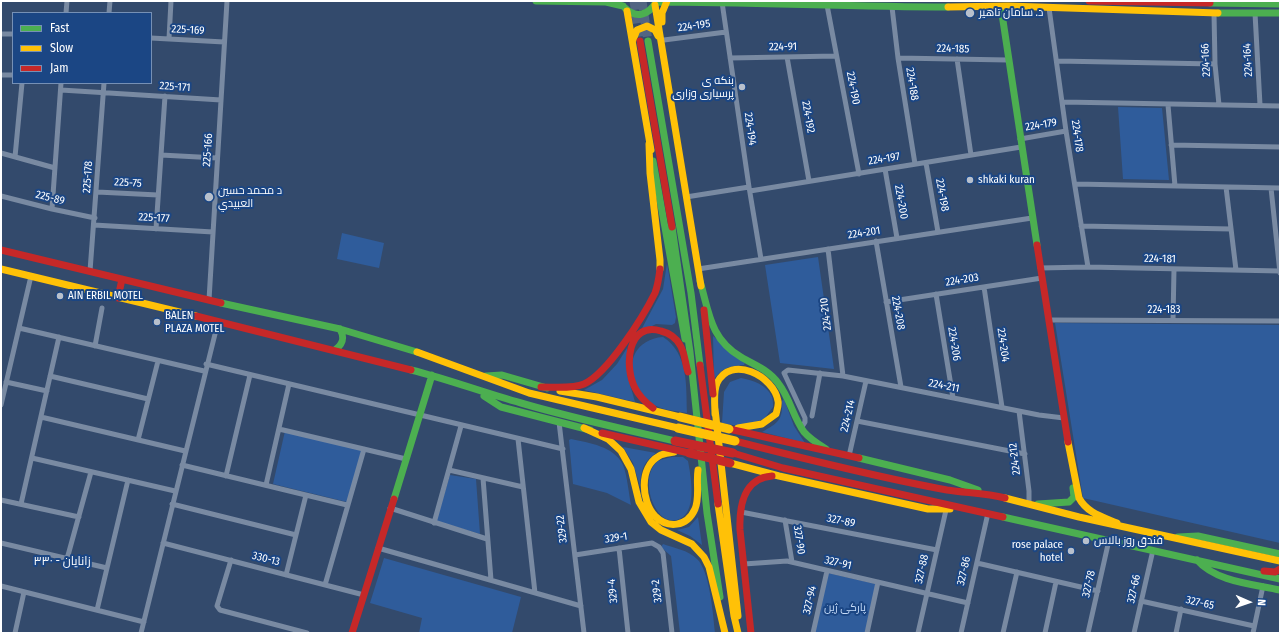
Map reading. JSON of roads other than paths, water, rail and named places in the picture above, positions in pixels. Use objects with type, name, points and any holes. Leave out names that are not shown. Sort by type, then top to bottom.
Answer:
[{"type":"main road","points":[[536,1],[606,2],[624,6],[635,15],[644,14],[652,10],[656,3]]},
{"type":"main road","points":[[663,43],[662,13],[668,1]]},
{"type":"main road","points":[[656,3],[668,1],[892,7],[994,7],[1005,10],[1049,8],[1172,7],[1231,2],[1274,3]]},
{"type":"main road","points":[[1088,1],[1172,7],[1214,13],[1280,13]]},
{"type":"main road","points":[[581,2],[617,9],[624,14],[640,42],[674,196],[691,293],[712,466],[734,616],[739,633]]},
{"type":"main road","points":[[656,3],[700,281],[730,532],[739,633]]},
{"type":"main road","points":[[624,6],[630,25]]},
{"type":"main road","points":[[1005,10],[1008,60],[1071,462],[1079,498],[1083,506],[1127,527]]},
{"type":"main road","points":[[663,43],[657,32],[652,27],[647,26],[640,28],[634,35],[640,42],[683,299],[695,398],[700,461],[725,633]]},
{"type":"main road","points":[[541,387],[579,386],[598,375],[606,367],[633,329],[655,292],[660,273],[660,260],[650,173],[649,144],[640,42]]},
{"type":"main road","points":[[649,144],[693,380]]},
{"type":"main road","points":[[1,250],[340,330],[413,350],[529,393],[735,441],[817,462],[948,490],[994,495]]},
{"type":"main road","points":[[1,269],[335,350],[432,375],[478,391],[523,404],[675,441],[733,453],[783,468],[1280,579]]},
{"type":"main road","points":[[118,298],[122,279]]},
{"type":"main road","points":[[700,281],[712,322],[721,341],[731,351],[762,368],[775,379],[787,398],[801,428],[814,442],[832,453]]},
{"type":"main road","points":[[663,413],[642,401],[632,383],[629,366],[630,351],[634,341],[644,331],[653,329],[662,330],[672,336],[677,342],[682,349],[695,398]]},
{"type":"main road","points":[[335,350],[342,345],[343,341],[340,330]]},
{"type":"main road","points":[[715,414],[716,385],[721,376],[726,372],[738,369],[746,370],[759,375],[770,384],[778,400],[777,409],[771,419],[758,426],[729,429]]},
{"type":"main road","points":[[352,633],[432,375]]},
{"type":"main road","points":[[485,376],[502,375],[541,387],[597,397],[950,480],[994,495],[1029,504],[1280,561]]},
{"type":"main road","points":[[478,391],[501,407],[779,476],[928,509],[965,509]]},
{"type":"main road","points":[[584,428],[608,439],[622,451],[630,469],[642,508],[648,519],[664,532],[692,544],[704,556],[709,567],[725,633]]},
{"type":"main road","points":[[689,453],[663,453],[657,456],[648,466],[645,478],[646,498],[652,513],[660,521],[668,524],[680,524],[687,520],[693,513],[696,504],[697,478],[700,461]]},
{"type":"main road","points":[[1029,504],[1065,504],[1071,501],[1074,495],[1071,462]]},
{"type":"main road","points":[[751,633],[740,518],[741,512],[745,495],[754,482],[765,476],[779,476]]},
{"type":"main road","points":[[1175,538],[1198,536],[1280,554]]},
{"type":"main road","points":[[1197,560],[1203,567],[1221,577],[1280,590]]},
{"type":"main road","points":[[1244,571],[1275,572],[1280,569]]},
{"type":"street","points":[[66,12],[67,1]]},
{"type":"street","points":[[109,12],[110,1]]},
{"type":"street","points":[[169,39],[171,1]]},
{"type":"street","name":"225-166","points":[[209,300],[226,1]]},
{"type":"street","name":"224-194","points":[[722,2],[749,189],[761,259]]},
{"type":"street","name":"224-190","points":[[828,5],[836,56],[859,174]]},
{"type":"street","name":"224-188","points":[[892,7],[898,58],[915,164]]},
{"type":"street","name":"224-178","points":[[1049,8],[1066,131],[1088,267]]},
{"type":"street","name":"224-166","points":[[1214,13],[1215,64],[1219,105]]},
{"type":"street","name":"224-164","points":[[1255,13],[1260,106]]},
{"type":"street","name":"224-195","points":[[663,43],[726,32]]},
{"type":"street","points":[[1,34],[12,34]]},
{"type":"street","name":"225-169","points":[[152,38],[224,42]]},
{"type":"street","name":"224-192","points":[[787,56],[809,181]]},
{"type":"street","name":"224-91","points":[[730,58],[836,56]]},
{"type":"street","name":"224-185","points":[[898,58],[1008,60]]},
{"type":"street","points":[[957,59],[971,155]]},
{"type":"street","points":[[1057,61],[1215,64]]},
{"type":"street","points":[[1,75],[12,76]]},
{"type":"street","points":[[15,157],[22,84]]},
{"type":"street","points":[[52,209],[61,84]]},
{"type":"street","name":"225-178","points":[[90,271],[104,84]]},
{"type":"street","name":"225-171","points":[[61,90],[221,100]]},
{"type":"street","points":[[156,228],[165,96]]},
{"type":"street","points":[[1063,102],[1280,106]]},
{"type":"street","points":[[1168,105],[1175,186]]},
{"type":"street","name":"224-179","points":[[1021,143],[1066,131]]},
{"type":"street","name":"224-197","points":[[686,197],[859,174],[971,155],[1021,143]]},
{"type":"street","points":[[1171,145],[1280,147]]},
{"type":"street","points":[[1,153],[55,168]]},
{"type":"street","points":[[161,155],[217,158]]},
{"type":"street","name":"224-198","points":[[926,163],[938,232]]},
{"type":"street","name":"224-200","points":[[885,169],[897,238]]},
{"type":"street","points":[[1075,184],[1280,188]]},
{"type":"street","points":[[1226,187],[1236,270]]},
{"type":"street","points":[[1271,188],[1280,272]]},
{"type":"street","name":"225-75","points":[[97,192],[158,195]]},
{"type":"street","name":"225-89","points":[[1,196],[95,218]]},
{"type":"street","name":"224-201","points":[[698,269],[1032,218]]},
{"type":"street","name":"225-177","points":[[94,225],[213,232]]},
{"type":"street","points":[[1081,226],[1231,229]]},
{"type":"street","name":"224-208","points":[[876,242],[901,387]]},
{"type":"street","name":"224-210","points":[[828,249],[843,376]]},
{"type":"street","name":"224-181","points":[[1041,273],[1088,267],[1280,272]]},
{"type":"street","points":[[1173,320],[1174,269]]},
{"type":"street","name":"224-203","points":[[886,302],[984,287],[1041,273]]},
{"type":"street","points":[[1,405],[2,393],[6,382],[31,276]]},
{"type":"street","name":"224-204","points":[[984,287],[1002,407]]},
{"type":"street","name":"224-206","points":[[936,294],[953,398]]},
{"type":"street","points":[[95,346],[102,308]]},
{"type":"street","name":"224-183","points":[[1049,320],[1280,322]]},
{"type":"street","points":[[141,633],[204,372],[218,322]]},
{"type":"street","points":[[19,328],[204,372]]},
{"type":"street","points":[[21,504],[59,337]]},
{"type":"street","points":[[138,440],[158,360]]},
{"type":"street","points":[[206,364],[563,450]]},
{"type":"street","name":"224-211","points":[[801,428],[805,422],[805,418],[784,374],[788,370],[843,376],[1048,417],[1064,418]]},
{"type":"street","points":[[812,416],[820,373]]},
{"type":"street","points":[[226,476],[250,375]]},
{"type":"street","points":[[50,376],[148,399]]},
{"type":"street","name":"224-214","points":[[849,456],[866,381]]},
{"type":"street","points":[[6,382],[47,391]]},
{"type":"street","points":[[266,485],[289,384]]},
{"type":"street","name":"224-212","points":[[1019,411],[1025,454],[1029,504]]},
{"type":"street","points":[[41,417],[185,451]]},
{"type":"street","points":[[857,421],[1025,454]]},
{"type":"street","name":"329-22","points":[[560,422],[584,633]]},
{"type":"street","points":[[434,523],[461,426]]},
{"type":"street","points":[[279,429],[406,459]]},
{"type":"street","points":[[518,439],[535,593]]},
{"type":"street","points":[[325,585],[364,449]]},
{"type":"street","points":[[32,458],[175,491]]},
{"type":"street","points":[[182,465],[347,505]]},
{"type":"street","points":[[449,470],[523,487]]},
{"type":"street","points":[[67,559],[91,472]]},
{"type":"street","points":[[483,478],[491,580]]},
{"type":"street","points":[[97,610],[128,480]]},
{"type":"street","points":[[286,574],[306,495]]},
{"type":"street","points":[[1,500],[79,517]]},
{"type":"street","points":[[172,504],[296,535]]},
{"type":"street","points":[[390,508],[487,539]]},
{"type":"street","name":"327-88","points":[[918,633],[946,510]]},
{"type":"street","name":"327-89","points":[[741,512],[937,550]]},
{"type":"street","name":"327-86","points":[[961,633],[988,513]]},
{"type":"street","name":"327-90","points":[[786,520],[792,562]]},
{"type":"street","name":"327-78","points":[[1090,633],[1109,540]]},
{"type":"street","points":[[1,543],[107,568]]},
{"type":"street","name":"330-13","points":[[163,543],[364,595]]},
{"type":"street","name":"329-1","points":[[575,555],[652,543],[659,547]]},
{"type":"street","name":"329-2","points":[[659,547],[663,553],[672,633]]},
{"type":"street","points":[[378,548],[581,606]]},
{"type":"street","name":"329-4","points":[[618,548],[628,633]]},
{"type":"street","name":"327-66","points":[[1134,633],[1153,550]]},
{"type":"street","points":[[231,560],[217,606],[220,610],[307,633]]},
{"type":"street","name":"327-91","points":[[744,564],[786,561],[792,562],[968,603]]},
{"type":"street","points":[[976,563],[1098,591]]},
{"type":"street","name":"327-94","points":[[813,633],[827,571]]},
{"type":"street","points":[[1003,633],[1018,572]]},
{"type":"street","points":[[866,633],[878,582]]},
{"type":"street","points":[[1045,633],[1056,582]]},
{"type":"street","points":[[1,586],[144,622]]},
{"type":"street","points":[[1252,633],[1263,586]]},
{"type":"street","points":[[15,633],[24,592]]},
{"type":"street","name":"327-65","points":[[1142,600],[1254,626]]},
{"type":"street","points":[[1176,633],[1181,610]]},
{"type":"street","points":[[280,633],[282,626]]},
{"type":"tunnel","points":[[634,1],[640,41]]},
{"type":"tunnel","points":[[642,1],[648,41]]},
{"type":"place","name":"د. سامان تاهیر","points":[[970,13]]},
{"type":"place","name":"بنكه ى پرسيارى وزارى","points":[[742,87]]},
{"type":"place","name":"shkaki kuran","points":[[970,180]]},
{"type":"place","name":"د محمد حسين العبيدي","points":[[209,197]]},
{"type":"place","name":"AIN ERBIL MOTEL","points":[[60,296]]},
{"type":"place","name":"BALEN PLAZA MOTEL","points":[[157,322]]},
{"type":"place","name":"فندق روز بالاس","points":[[1086,541]]},
{"type":"place","name":"rose palace hotel","points":[[1071,551]]},
{"type":"district","name":"زانایان - ٣٣٠","points":[[62,562]]},
{"type":"park label","name":"پارکی ژین","points":[[845,608]]}]
